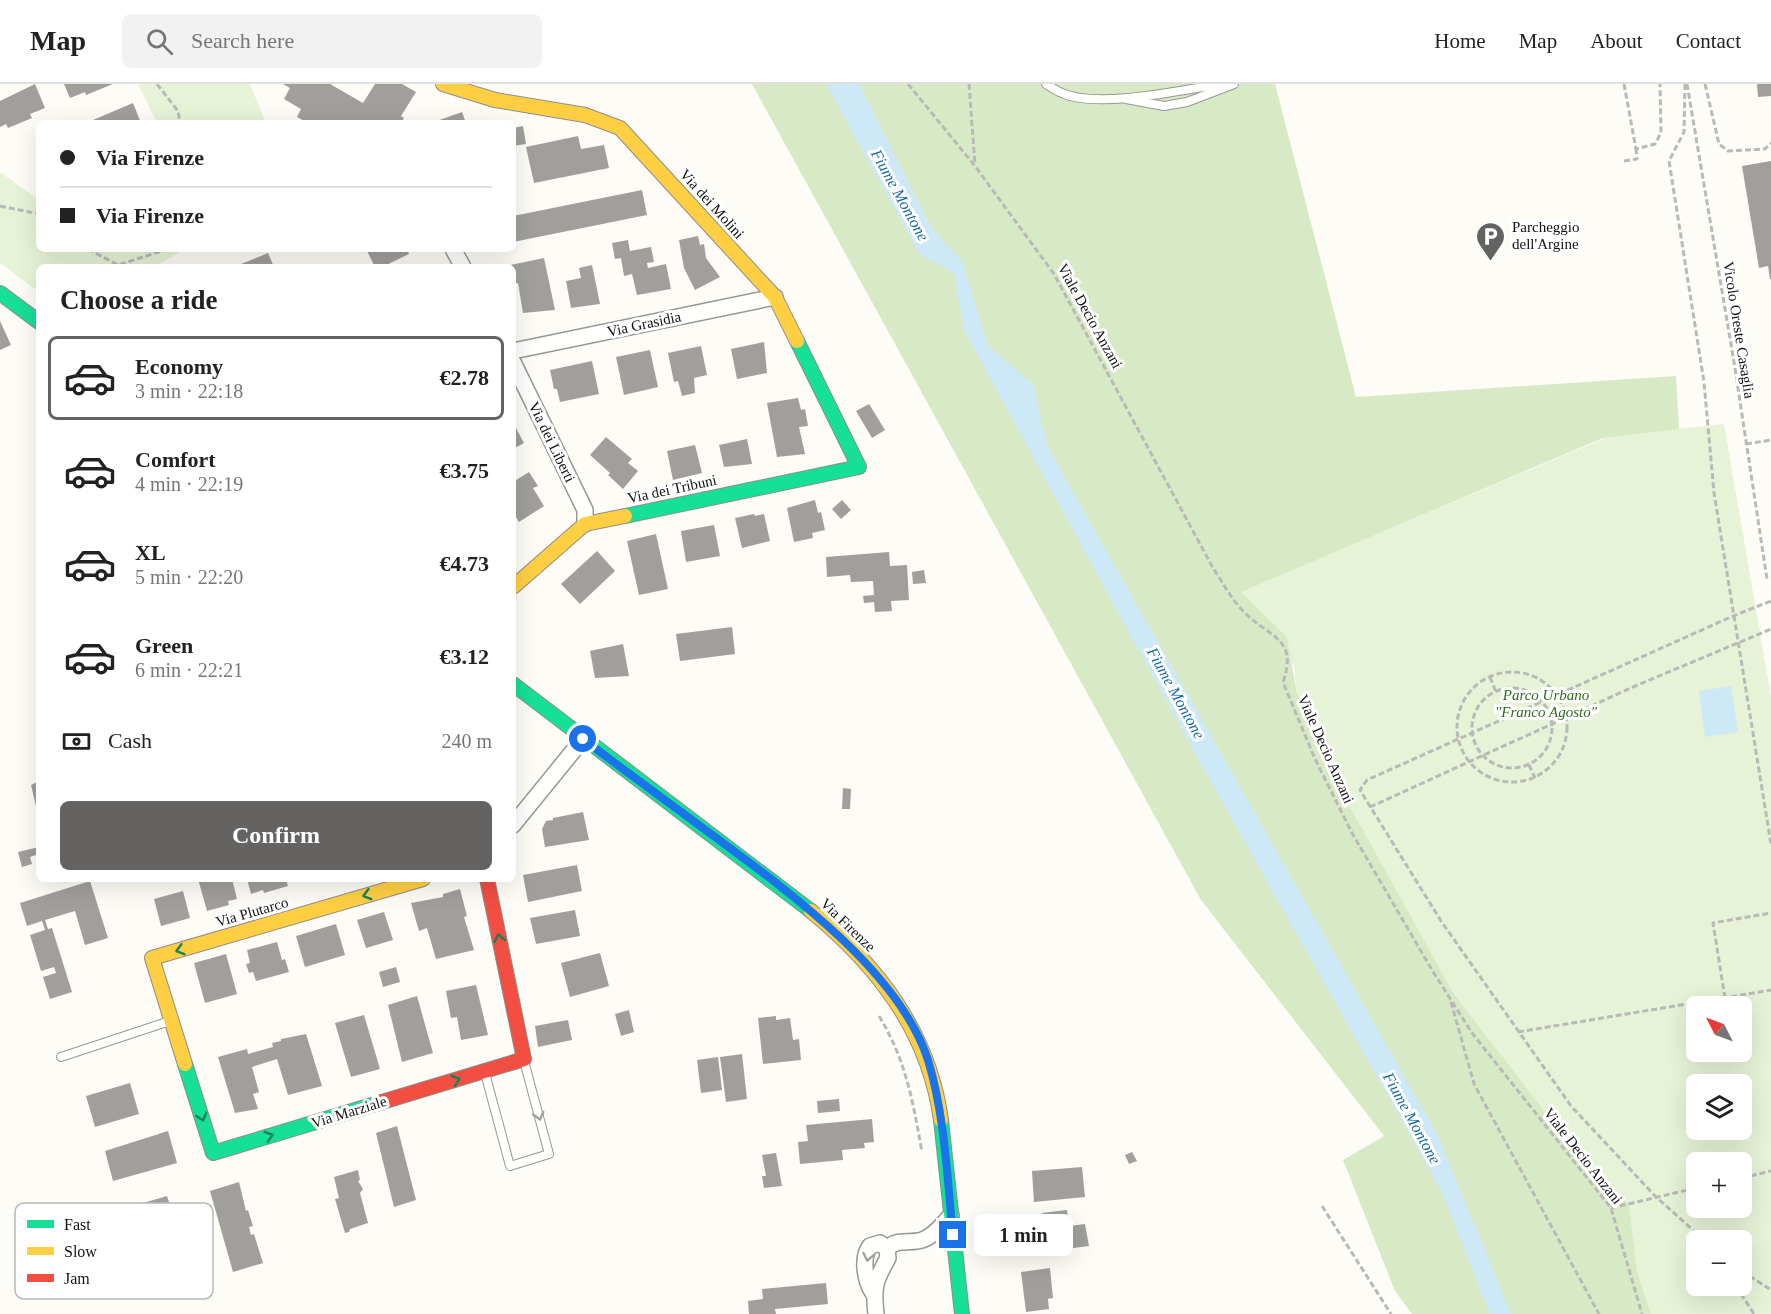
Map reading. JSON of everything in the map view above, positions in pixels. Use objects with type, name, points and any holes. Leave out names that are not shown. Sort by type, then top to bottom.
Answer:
[{"type":"street","name":"Via dei Molini","points":[[443,84],[456,90],[502,101],[586,116],[620,128],[775,297],[859,467]]},
{"type":"street","points":[[0,293],[36,320]]},
{"type":"street","name":"Via Grasidia","points":[[516,350],[775,297]]},
{"type":"street","name":"Via dei Liberti","points":[[516,368],[585,510],[585,524]]},
{"type":"street","name":"Via dei Tribuni","points":[[516,584],[585,524],[859,467]]},
{"type":"street","name":"Via Firenze","points":[[516,686],[807,908],[880,981],[911,1023],[927,1059],[940,1113],[962,1314]]},
{"type":"street","points":[[516,821],[583,739]]},
{"type":"street","name":"Via Plutarco","points":[[213,1153],[152,958],[413,882]]},
{"type":"street","points":[[488,882],[524,1059]]},
{"type":"street","name":"Via Marziale","points":[[213,1153],[524,1059]]},
{"type":"street","points":[[876,1314],[873,1293],[878,1274],[888,1258],[887,1249],[894,1242],[923,1240],[935,1232],[951,1215]]},
{"type":"lane","points":[[1046,84],[1064,94],[1095,99],[1221,84]]},
{"type":"lane","points":[[1114,98],[1164,106],[1187,102],[1234,84]]},
{"type":"lane","points":[[61,1057],[171,1020]]},
{"type":"lane","points":[[484,1071],[510,1166],[549,1154],[524,1059]]},
{"type":"path","points":[[157,84],[178,111],[180,120]]},
{"type":"path","name":"Viale Decio Anzani","points":[[908,84],[975,166],[1054,274],[1213,568],[1245,613],[1275,635],[1288,651],[1288,668],[1283,682],[1315,759],[1352,833],[1472,1033],[1611,1208],[1642,1314]]},
{"type":"path","points":[[969,84],[975,166]]},
{"type":"path","points":[[1624,84],[1637,159],[1624,161]]},
{"type":"path","points":[[1636,149],[1655,144],[1661,134],[1660,84]]},
{"type":"path","points":[[1686,84],[1683,132],[1669,161],[1704,382],[1714,493],[1771,844]]},
{"type":"path","name":"Vicolo Oreste Casaglia","points":[[1686,84],[1767,579]]},
{"type":"path","points":[[1705,84],[1719,144],[1728,151],[1765,149],[1771,143]]},
{"type":"path","points":[[0,206],[36,213]]},
{"type":"path","points":[[93,252],[116,264]]},
{"type":"path","points":[[121,264],[159,252]]},
{"type":"path","points":[[1746,444],[1771,440]]},
{"type":"path","points":[[1692,1230],[1656,1197],[1571,1106],[1441,921],[1360,790],[1367,780],[1771,601]]},
{"type":"path","points":[[1370,807],[1552,724],[1771,629]]},
{"type":"path","points":[[1504,672],[1519,672],[1534,676],[1547,684],[1557,695],[1567,718],[1567,732],[1560,753],[1547,770],[1535,778],[1506,783],[1479,772],[1468,762],[1457,740],[1458,717],[1466,696],[1476,685],[1490,676],[1504,672]]},
{"type":"path","points":[[1490,676],[1496,692]]},
{"type":"path","points":[[1508,688],[1521,689],[1533,694],[1543,702],[1552,724],[1547,748],[1540,758],[1529,765],[1504,768],[1492,764],[1483,756],[1472,734],[1477,709],[1485,699],[1508,688]]},
{"type":"path","points":[[1529,765],[1535,778]]},
{"type":"path","points":[[1725,996],[1713,923],[1771,913]]},
{"type":"path","points":[[1736,996],[1771,990]]},
{"type":"path","points":[[1449,998],[1474,1084],[1599,1314]]},
{"type":"path","points":[[1518,1032],[1686,1004]]},
{"type":"path","points":[[878,1015],[909,1081],[922,1154]]},
{"type":"path","points":[[1752,1176],[1771,1171]]},
{"type":"path","points":[[1611,1208],[1686,1190]]},
{"type":"path","points":[[1322,1206],[1391,1314]]},
{"type":"path","points":[[1752,1278],[1771,1290]]},
{"type":"path","points":[[1742,1296],[1754,1314]]},
{"type":"green space","points":[[138,84],[250,84],[265,120],[156,120]]},
{"type":"green space","points":[[752,84],[1275,84],[1356,397],[1676,376],[1679,429],[1603,438],[1241,592],[1287,637],[1296,689],[1321,754],[1454,994],[1570,1144],[1629,1204],[1637,1271],[1651,1314],[1412,1314],[1395,1291],[1343,1160],[1384,1136],[1201,900]]},
{"type":"green space","points":[[0,172],[36,198],[36,252],[180,252],[159,264],[36,264],[36,290],[0,263]]},
{"type":"green space","name":"Parco Urbano \"Franco Agosto\"","points":[[1724,424],[1771,697],[1771,1314],[1651,1314],[1637,1271],[1629,1204],[1570,1144],[1454,994],[1321,754],[1296,689],[1294,666],[1240,592],[1610,436]]},
{"type":"water","name":"Fiume Montone","points":[[826,84],[859,84],[931,227],[962,261],[988,346],[1033,384],[1047,446],[1438,1136],[1511,1314],[1490,1314],[1441,1190],[1197,757],[964,330],[954,273],[919,254]]},
{"type":"water","points":[[1731,686],[1738,732],[1705,737],[1699,691]]},
{"type":"building","points":[[35,84],[45,108],[30,114],[32,118],[8,128],[6,124],[0,127],[0,101]]},
{"type":"building","points":[[64,84],[113,84],[86,95],[85,92],[70,98]]},
{"type":"building","points":[[283,84],[330,84],[363,103],[375,84],[402,84],[416,92],[401,116],[404,118],[403,120],[302,120],[297,117],[301,109],[284,99],[290,88]]},
{"type":"building","points":[[1757,84],[1771,84],[1771,96],[1758,97]]},
{"type":"building","points":[[133,103],[140,120],[93,120]]},
{"type":"building","points":[[462,112],[465,120],[439,120]]},
{"type":"building","points":[[523,126],[526,144],[516,146],[516,127]]},
{"type":"building","points":[[578,136],[581,149],[604,145],[609,168],[534,183],[526,147]]},
{"type":"building","points":[[1771,161],[1770,279],[1768,266],[1759,268],[1742,166]]},
{"type":"building","points":[[642,190],[647,215],[516,241],[516,215]]},
{"type":"building","points":[[698,236],[700,245],[704,244],[706,258],[720,277],[695,290],[684,268],[679,240]]},
{"type":"building","points":[[628,240],[630,251],[651,247],[654,262],[647,263],[648,268],[666,264],[671,289],[637,295],[632,274],[624,276],[621,258],[615,259],[612,243]]},
{"type":"building","points":[[368,252],[408,252],[409,254],[388,264],[374,264]]},
{"type":"building","points":[[268,253],[273,264],[241,264]]},
{"type":"building","points":[[544,258],[555,310],[523,313],[518,283],[516,283],[515,264]]},
{"type":"building","points":[[592,265],[600,304],[571,308],[566,281],[581,278],[579,268]]},
{"type":"building","points":[[0,321],[11,345],[0,350]]},
{"type":"building","points":[[764,342],[767,373],[737,379],[731,349]]},
{"type":"building","points":[[701,346],[707,375],[694,378],[695,393],[682,396],[678,381],[674,382],[668,353]]},
{"type":"building","points":[[650,350],[658,387],[624,395],[616,357]]},
{"type":"building","points":[[592,361],[599,394],[560,402],[557,389],[554,389],[550,370]]},
{"type":"building","points":[[798,398],[801,410],[805,409],[808,426],[799,427],[805,454],[777,457],[767,403]]},
{"type":"building","points":[[869,404],[885,430],[872,438],[856,411]]},
{"type":"building","points":[[516,428],[524,443],[516,447]]},
{"type":"building","points":[[606,437],[632,459],[628,463],[638,471],[623,489],[608,475],[610,473],[590,455]]},
{"type":"building","points":[[747,439],[752,464],[724,467],[719,445]]},
{"type":"building","points":[[695,445],[702,473],[673,480],[667,451]]},
{"type":"building","points":[[529,472],[538,486],[533,488],[544,506],[519,522],[516,517],[516,480]]},
{"type":"building","points":[[815,500],[818,513],[821,512],[825,530],[812,533],[813,538],[794,542],[787,508]]},
{"type":"building","points":[[842,500],[851,510],[841,519],[832,509]]},
{"type":"building","points":[[754,514],[755,516],[764,514],[770,541],[742,548],[735,518]]},
{"type":"building","points":[[714,525],[720,556],[686,562],[681,531]]},
{"type":"building","points":[[656,534],[668,589],[639,595],[627,541]]},
{"type":"building","points":[[597,551],[615,571],[580,604],[561,584]]},
{"type":"building","points":[[889,552],[890,566],[907,565],[909,600],[891,601],[892,611],[875,612],[874,602],[864,603],[863,596],[874,595],[873,581],[851,582],[850,575],[827,577],[826,557]]},
{"type":"building","points":[[924,570],[926,583],[913,584],[912,572]]},
{"type":"building","points":[[732,627],[735,654],[680,661],[676,634]]},
{"type":"building","points":[[623,644],[629,676],[595,678],[590,651]]},
{"type":"building","points":[[36,782],[36,807],[31,785]]},
{"type":"building","points":[[843,788],[851,789],[850,809],[842,809]]},
{"type":"building","points":[[583,812],[589,840],[545,847],[542,829],[546,821]]},
{"type":"building","points":[[36,848],[36,855],[30,857],[32,864],[22,867],[18,852]]},
{"type":"building","points":[[577,865],[582,891],[528,902],[523,875]]},
{"type":"building","points":[[90,882],[108,938],[85,945],[75,911],[45,920],[48,929],[52,928],[72,992],[50,999],[43,977],[56,973],[54,967],[41,971],[30,935],[45,930],[42,921],[27,926],[20,903]]},
{"type":"building","points":[[199,882],[233,882],[237,899],[228,901],[229,905],[207,911]]},
{"type":"building","points":[[248,882],[287,882],[288,886],[264,893],[263,890],[251,894]]},
{"type":"building","points":[[460,889],[467,916],[464,917],[474,950],[436,959],[427,928],[419,931],[411,903],[443,897],[443,894]]},
{"type":"building","points":[[183,891],[190,918],[161,926],[154,899]]},
{"type":"building","points":[[575,910],[580,936],[536,944],[530,918]]},
{"type":"building","points":[[384,912],[393,940],[366,948],[357,920]]},
{"type":"building","points":[[336,924],[345,955],[305,967],[296,936]]},
{"type":"building","points":[[277,942],[282,960],[285,959],[289,972],[256,981],[253,972],[249,973],[246,964],[250,963],[247,950]]},
{"type":"building","points":[[600,953],[609,986],[570,997],[561,963]]},
{"type":"building","points":[[226,954],[237,994],[205,1003],[194,963]]},
{"type":"building","points":[[396,967],[400,982],[383,987],[379,972]]},
{"type":"building","points":[[476,985],[488,1035],[461,1040],[457,1017],[451,1018],[446,991]]},
{"type":"building","points":[[417,996],[433,1053],[402,1062],[388,1005]]},
{"type":"building","points":[[629,1010],[634,1032],[621,1036],[615,1014]]},
{"type":"building","points":[[364,1015],[380,1069],[351,1077],[335,1023]]},
{"type":"building","points":[[776,1016],[776,1020],[790,1018],[793,1040],[799,1039],[801,1060],[763,1064],[758,1018]]},
{"type":"building","points":[[568,1020],[572,1040],[538,1047],[535,1026]]},
{"type":"building","points":[[306,1034],[322,1086],[288,1095],[277,1059],[252,1067],[259,1092],[253,1094],[258,1109],[235,1113],[218,1057],[247,1049],[248,1054],[273,1047],[272,1043],[281,1041],[281,1039]]},
{"type":"building","points":[[742,1054],[747,1099],[726,1102],[720,1057]]},
{"type":"building","points":[[718,1057],[722,1090],[701,1093],[697,1060]]},
{"type":"building","points":[[130,1083],[139,1114],[95,1127],[86,1096]]},
{"type":"building","points":[[839,1099],[840,1111],[818,1113],[817,1101]]},
{"type":"building","points":[[872,1119],[874,1142],[864,1143],[865,1148],[842,1150],[843,1160],[800,1164],[798,1142],[808,1141],[806,1125]]},
{"type":"building","points":[[397,1126],[416,1200],[394,1207],[376,1133]]},
{"type":"building","points":[[168,1131],[177,1163],[113,1181],[105,1151]]},
{"type":"building","points":[[1132,1152],[1137,1161],[1129,1164],[1125,1155]]},
{"type":"building","points":[[776,1153],[782,1186],[764,1188],[762,1176],[766,1176],[762,1155]]},
{"type":"building","points":[[1082,1167],[1085,1197],[1034,1202],[1032,1171]]},
{"type":"building","points":[[358,1170],[360,1180],[358,1181],[363,1189],[360,1193],[368,1223],[345,1233],[335,1199],[339,1198],[334,1177]]},
{"type":"building","points":[[239,1182],[246,1211],[248,1210],[253,1226],[249,1227],[251,1235],[254,1234],[263,1263],[233,1272],[210,1191]]},
{"type":"building","points":[[167,1196],[169,1203],[143,1203]]},
{"type":"building","points":[[1067,1210],[1069,1226],[1085,1224],[1089,1246],[1035,1253],[1033,1234],[1045,1232],[1042,1213]]},
{"type":"building","points":[[1050,1268],[1053,1298],[1048,1299],[1049,1309],[1026,1312],[1021,1272]]},
{"type":"building","points":[[826,1283],[828,1304],[775,1309],[776,1314],[749,1314],[748,1301],[763,1299],[762,1289]]},
{"type":"traffic: fast","points":[[0,293],[36,320]]},
{"type":"traffic: fast","points":[[625,516],[859,467],[797,341]]},
{"type":"traffic: fast","points":[[516,686],[811,911]]},
{"type":"traffic: fast","points":[[185,1064],[213,1153],[382,1102]]},
{"type":"traffic: fast","points":[[941,1120],[962,1314]]},
{"type":"traffic: slow","points":[[443,84],[495,100],[585,115],[620,128],[775,297],[797,341]]},
{"type":"traffic: slow","points":[[516,584],[585,524],[625,516]]},
{"type":"traffic: slow","points":[[185,1064],[152,958],[413,882]]},
{"type":"traffic: slow","points":[[811,911],[858,954],[897,1003],[925,1058],[935,1088],[941,1120]]},
{"type":"traffic: jam","points":[[382,1102],[524,1059],[488,882]]},
{"type":"place","name":"Parcheggio dell'Argine","points":[[1491,262]]},
{"type":"route","points":[[583,739],[793,896],[849,948],[880,981],[911,1023],[927,1059],[940,1113],[953,1235]]}]
